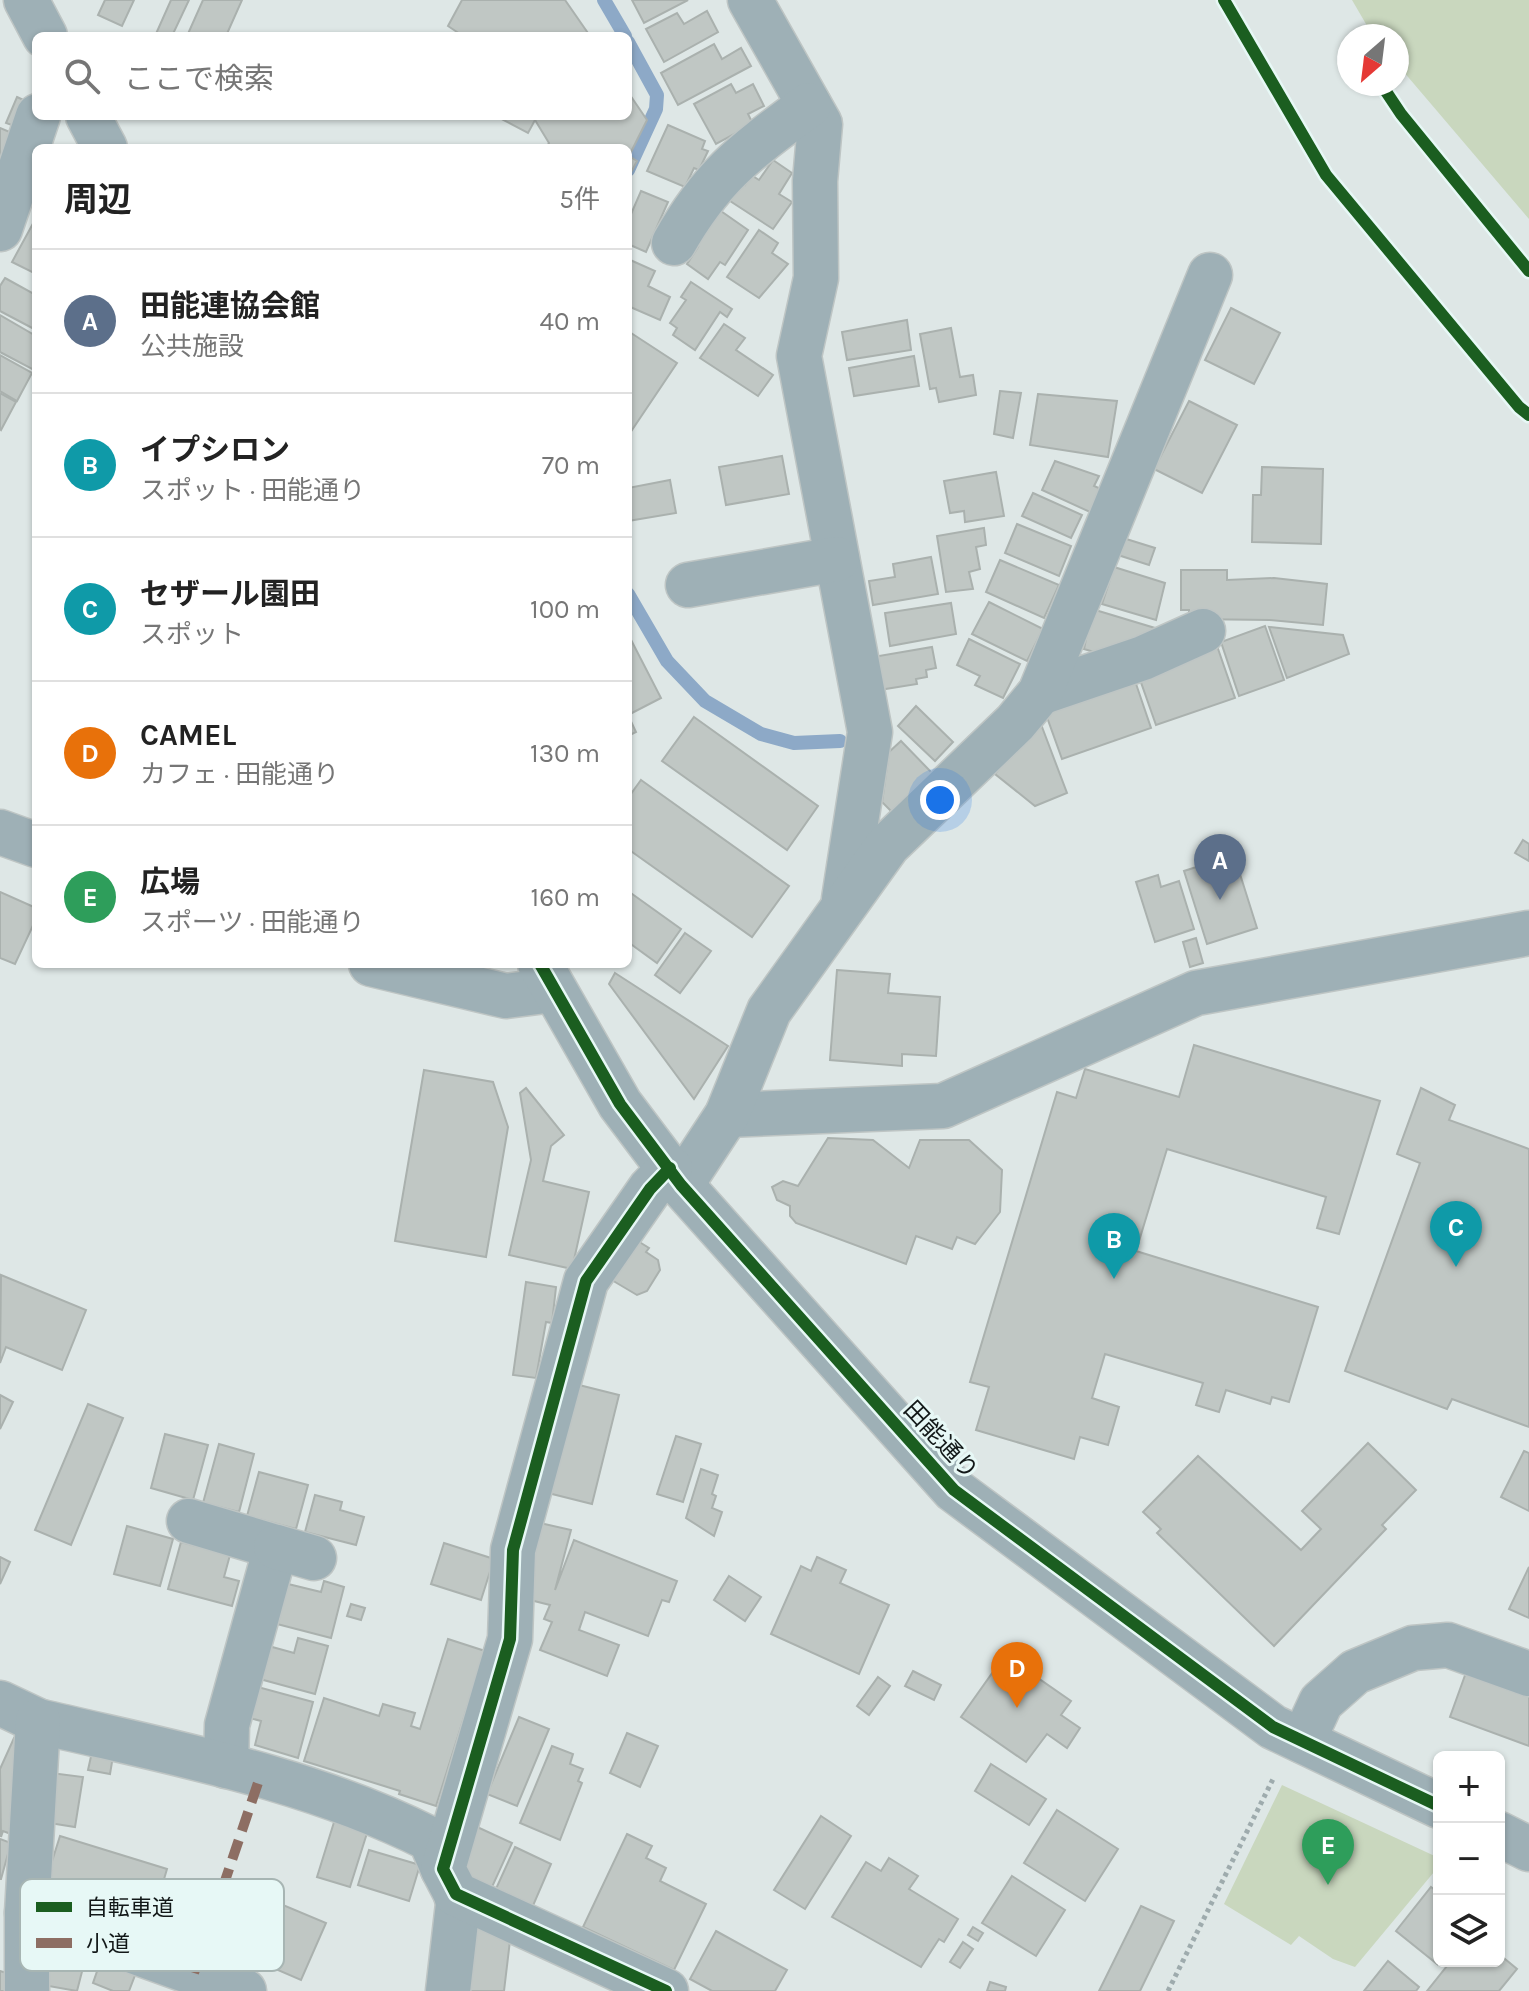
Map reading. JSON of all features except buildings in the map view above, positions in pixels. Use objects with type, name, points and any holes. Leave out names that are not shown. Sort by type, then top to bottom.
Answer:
[{"type":"street","points":[[26,0],[43,32]]},
{"type":"street","points":[[750,0],[820,124],[815,181],[816,278],[799,356],[870,732],[842,909]]},
{"type":"street","points":[[674,243],[695,207],[731,163],[809,105]]},
{"type":"street","points":[[0,229],[37,120]]},
{"type":"street","points":[[90,120],[103,144]]},
{"type":"street","points":[[449,1881],[510,1639],[513,1550],[586,1281],[650,1189],[676,1177],[727,1115],[769,1011],[888,845],[1015,723],[1040,693],[1210,275]]},
{"type":"street","points":[[688,585],[837,559]]},
{"type":"street","points":[[1040,693],[1143,658],[1203,631]]},
{"type":"street","points":[[0,832],[32,844]]},
{"type":"street","points":[[727,1115],[943,1106],[1196,993],[1529,933]]},
{"type":"street","points":[[388,968],[506,996],[546,977]]},
{"type":"street","name":"田能通り","points":[[546,977],[620,1104],[676,1177],[954,1490],[1273,1727],[1292,1753],[1433,1804]]},
{"type":"street","points":[[189,1521],[295,1552],[227,1725],[226,1766]]},
{"type":"street","points":[[1292,1753],[1321,1702],[1355,1672],[1413,1648],[1448,1645],[1529,1674]]},
{"type":"street","points":[[26,1879],[19,1712],[293,1782],[373,1810],[430,1839],[458,1904],[448,1991]]},
{"type":"street","points":[[1505,1837],[1529,1849]]},
{"type":"street","points":[[449,1881],[647,1987]]},
{"type":"street","points":[[188,1971],[244,1991]]},
{"type":"path","points":[[1168,1991],[1292,1753]]},
{"type":"green space","points":[[1352,0],[1529,0],[1529,219],[1409,78],[1409,24],[1366,24]]},
{"type":"green space","points":[[1282,1785],[1433,1855],[1433,1873],[1355,1967],[1333,1959],[1299,1936],[1291,1945],[1224,1904]]},
{"type":"waterway","points":[[604,0],[623,32]]},
{"type":"waterway","points":[[632,49],[657,95],[656,109],[632,161]]},
{"type":"waterway","points":[[632,601],[667,661],[705,701],[761,734],[794,743],[840,741]]},
{"type":"marked path","points":[[226,1879],[261,1774]]},
{"type":"cycle path","points":[[1224,0],[1326,175],[1519,407],[1529,415]]},
{"type":"cycle path","points":[[1389,96],[1529,271]]},
{"type":"cycle path","points":[[542,968],[620,1104],[681,1185],[954,1490],[1273,1727],[1433,1803]]},
{"type":"cycle path","points":[[666,1991],[456,1894],[443,1869],[510,1639],[513,1550],[586,1281],[650,1189],[670,1168]]},
{"type":"place","name":"田能連協会館","points":[[1220,900]]},
{"type":"place","name":"セザール園田","points":[[1456,1267]]},
{"type":"place","name":"イプシロン","points":[[1114,1279]]},
{"type":"place","name":"CAMEL","points":[[1017,1708]]},
{"type":"place","name":"広場","points":[[1328,1885]]}]
